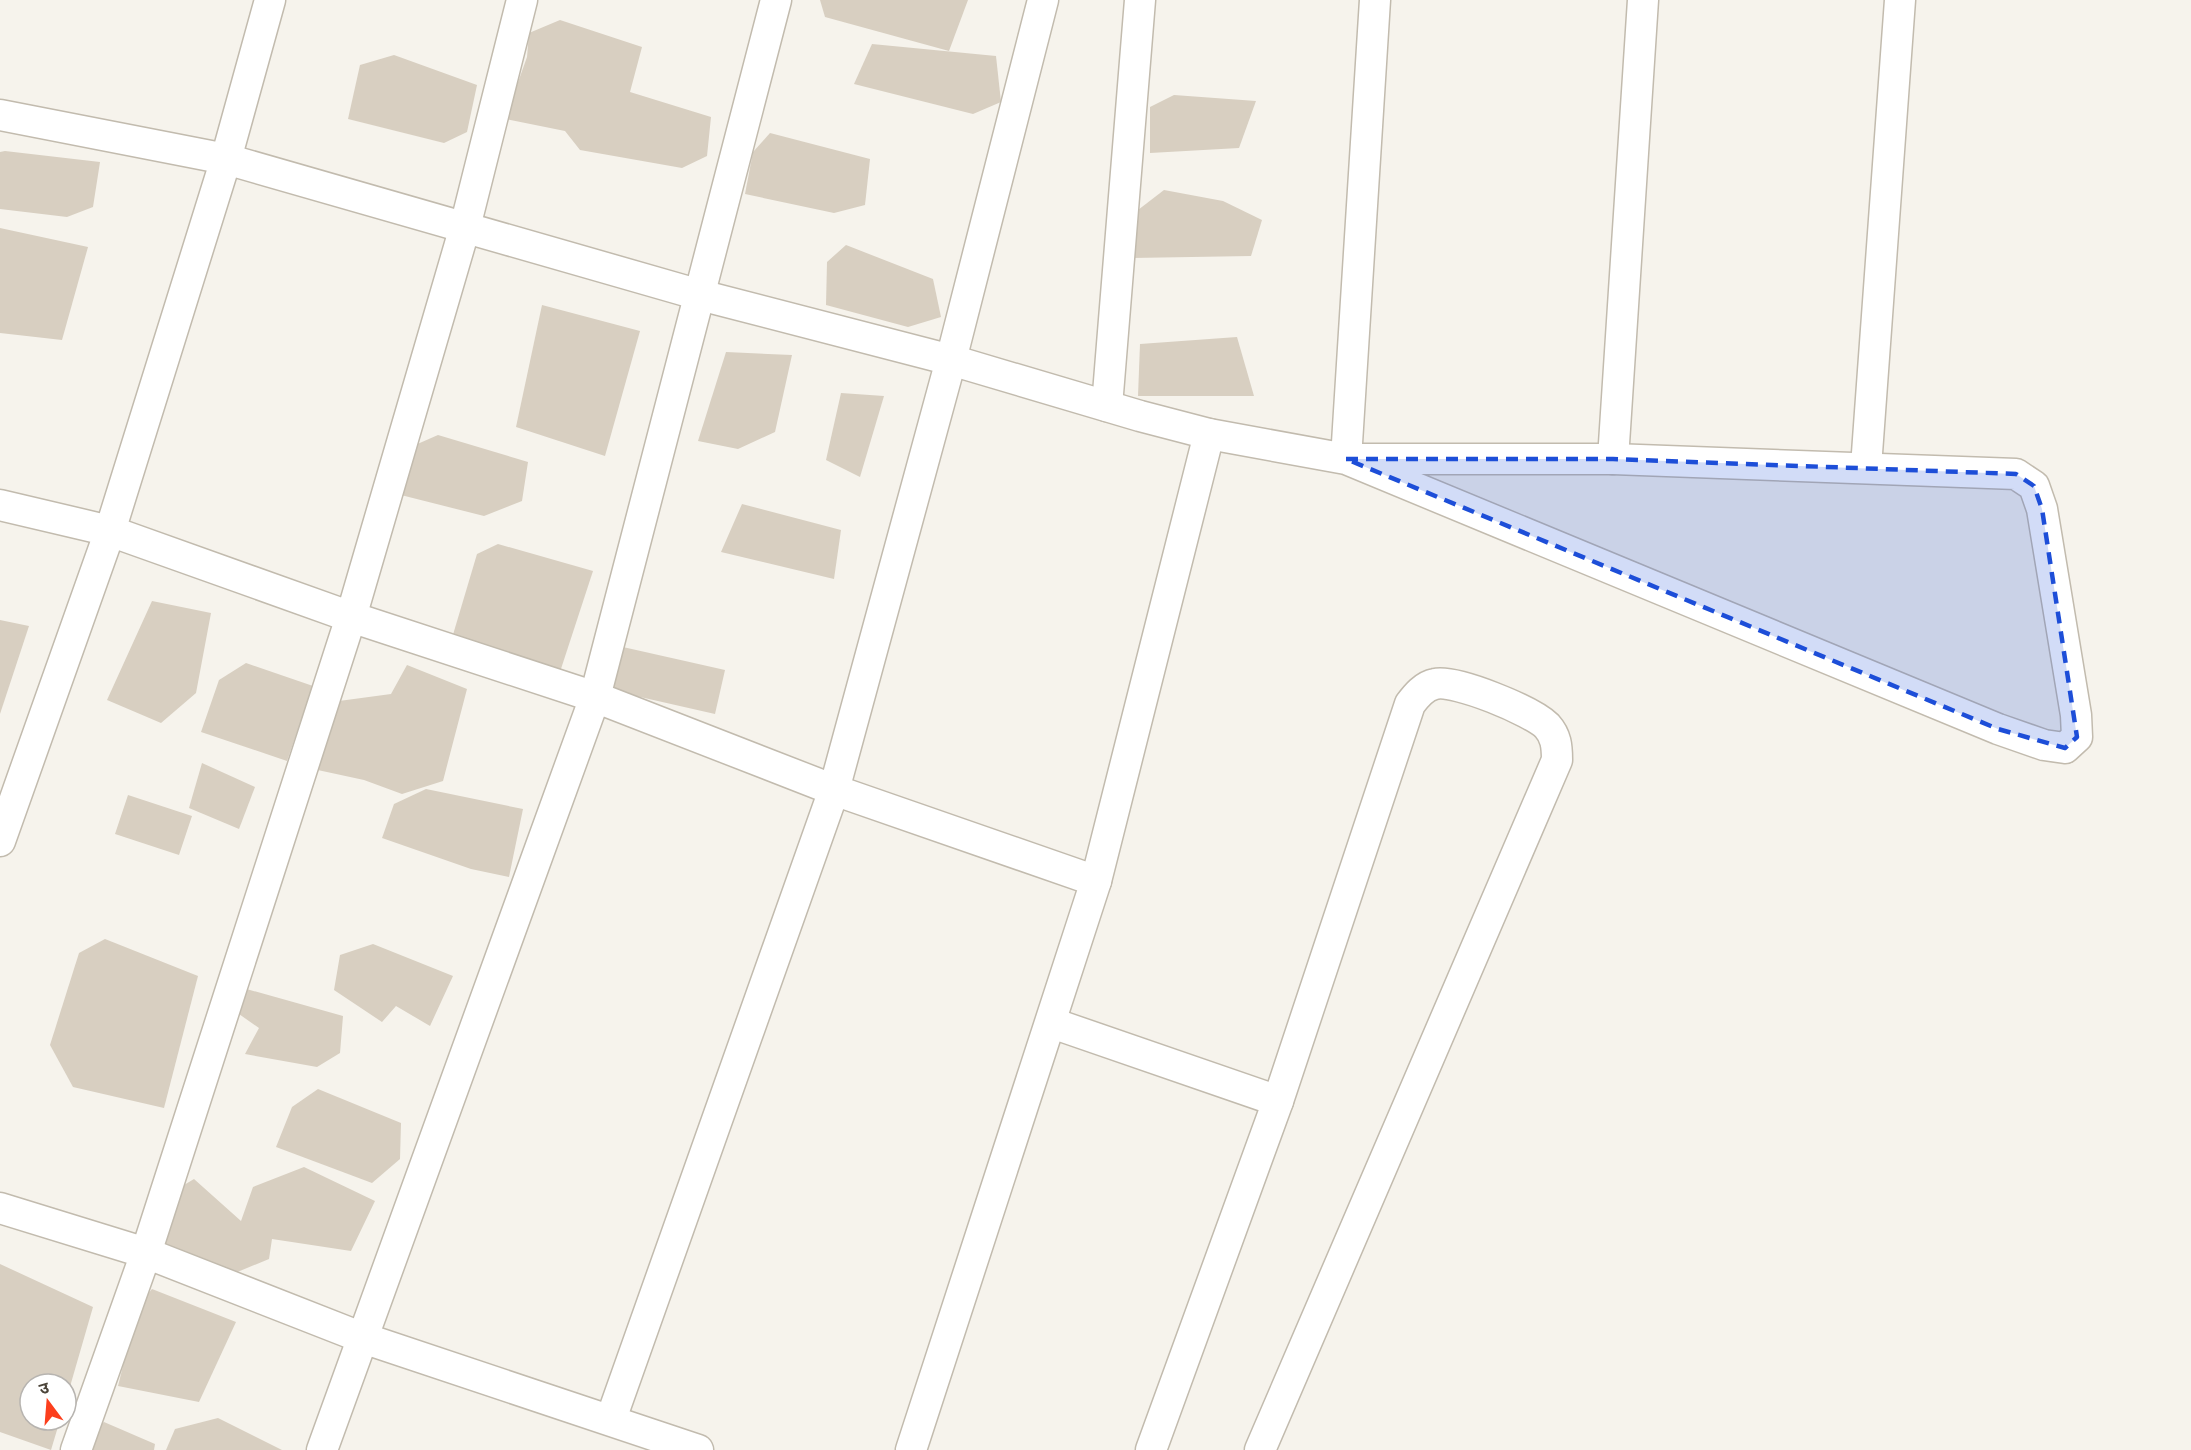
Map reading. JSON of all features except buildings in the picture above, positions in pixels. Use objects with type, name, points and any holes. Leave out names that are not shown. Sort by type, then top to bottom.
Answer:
[{"type":"street","points":[[0,841],[110,531],[225,159],[270,0]]},
{"type":"street","points":[[76,1450],[146,1253],[351,617],[465,228],[522,0]]},
{"type":"street","points":[[322,1450],[595,697],[776,0]]},
{"type":"street","points":[[611,1419],[834,790],[951,360],[1043,0]]},
{"type":"street","points":[[1107,406],[1140,0]]},
{"type":"street","points":[[1346,459],[1375,0]]},
{"type":"street","points":[[1614,459],[1643,0]]},
{"type":"street","points":[[1866,467],[1900,0]]},
{"type":"street","points":[[0,115],[225,159],[700,295],[951,360],[1209,434],[1346,459],[1614,459],[2016,474],[2034,486],[2042,509],[2076,715],[2077,737],[2065,748],[2044,745],[1998,729],[1346,459]]},
{"type":"street","points":[[911,1450],[1052,1023],[1096,881],[1209,434]]},
{"type":"street","points":[[0,505],[110,531],[351,617],[595,697],[834,790],[1096,881]]},
{"type":"street","points":[[1151,1450],[1278,1101],[1410,704],[1420,692],[1434,684],[1456,685],[1532,714],[1547,726],[1557,741],[1557,760],[1260,1450]]},
{"type":"street","points":[[1052,1023],[1278,1101]]},
{"type":"street","points":[[0,1208],[146,1253],[363,1338],[611,1419],[698,1450]]},
{"type":"highlighted area","points":[[1346,459],[1613,459],[2016,474],[2034,486],[2042,509],[2077,737],[2065,748],[1998,729]]}]
